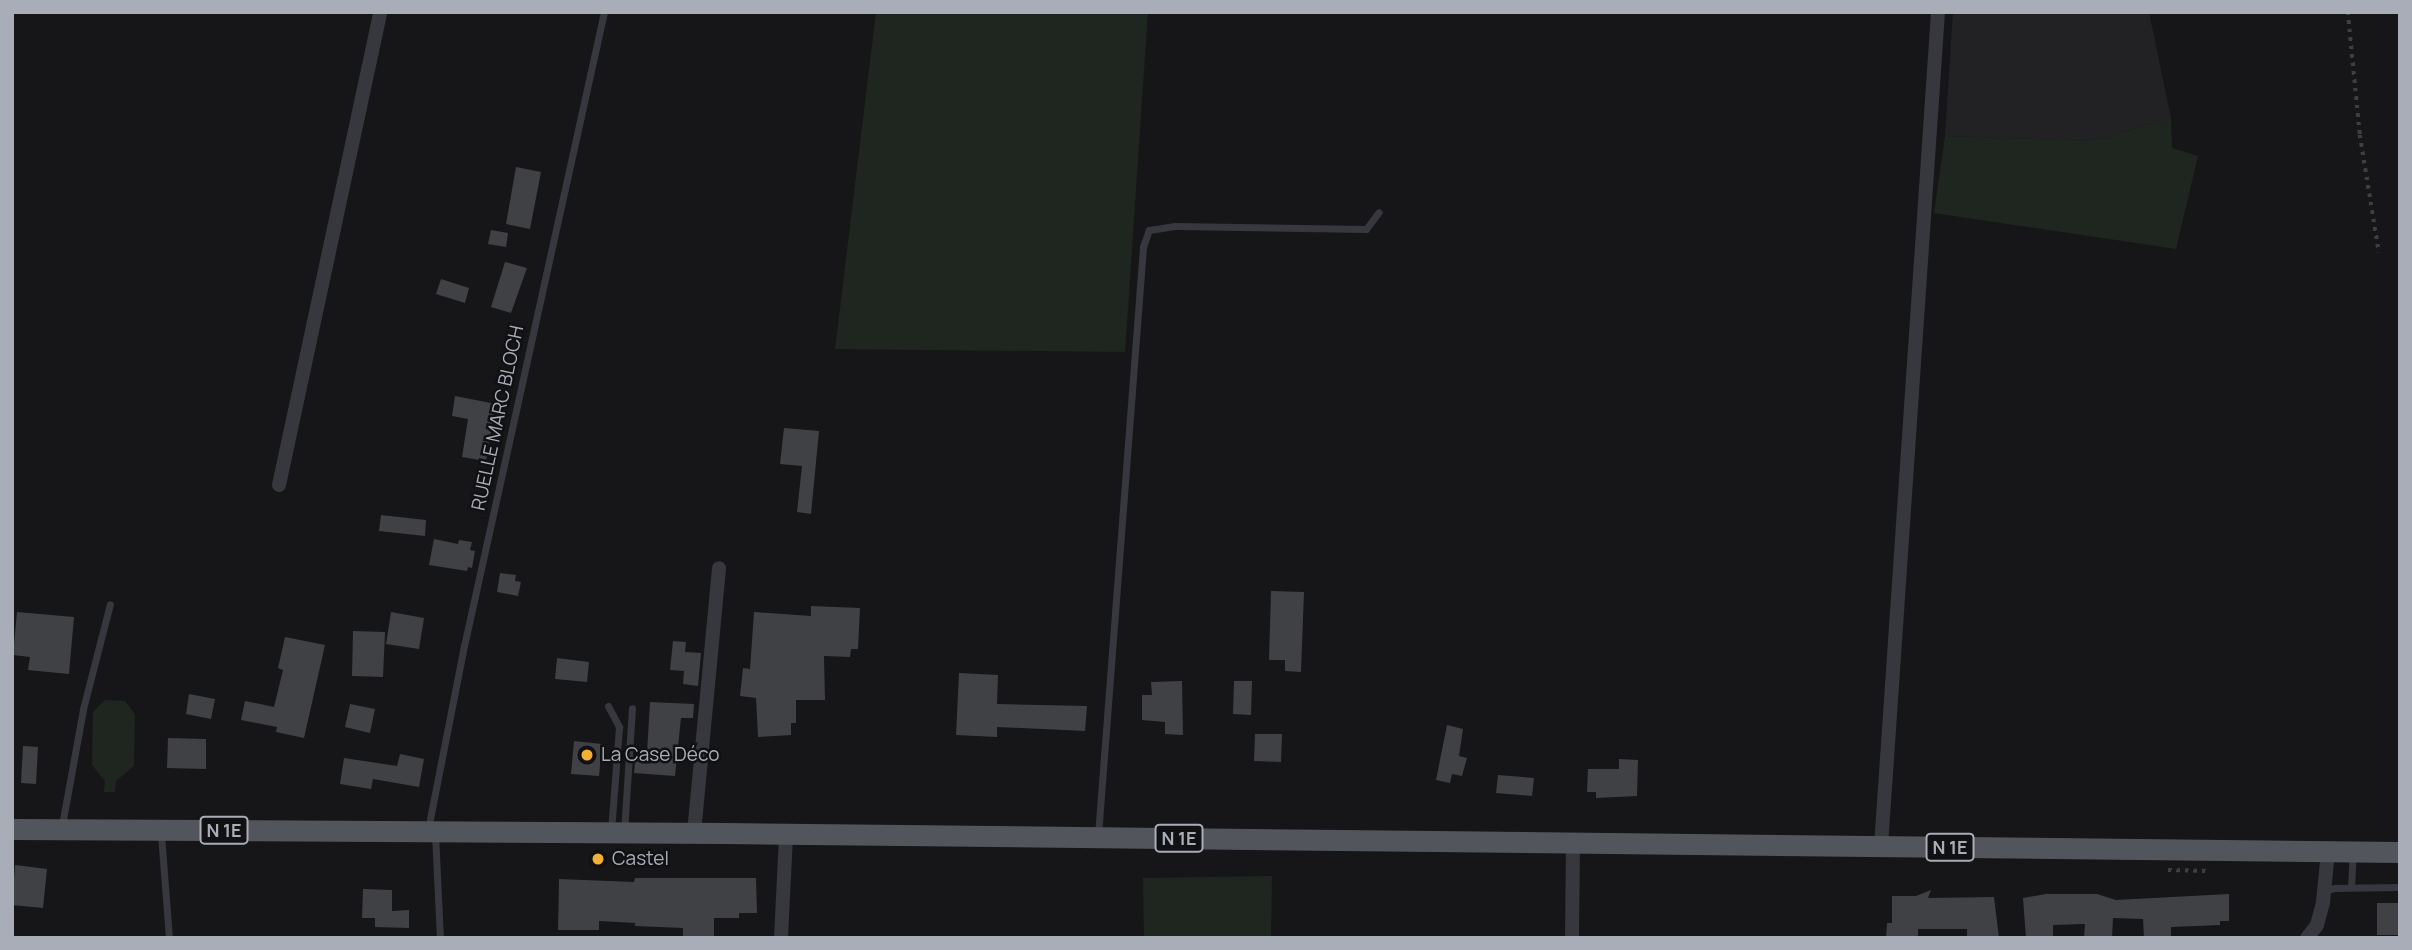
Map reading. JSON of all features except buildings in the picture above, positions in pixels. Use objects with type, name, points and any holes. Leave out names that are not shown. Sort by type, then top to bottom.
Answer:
[{"type":"main road","name":"N 1E","points":[[12,828],[617,832],[2328,852],[2400,850]]},
{"type":"street","points":[[279,485],[380,12]]},
{"type":"street","points":[[1881,846],[1938,12]]},
{"type":"street","points":[[694,833],[719,568]]},
{"type":"street","points":[[781,938],[786,834]]},
{"type":"street","points":[[1572,938],[1573,842]]},
{"type":"street","points":[[2307,938],[2317,925],[2325,891],[2328,852]]},
{"type":"lane","name":"RUELLE MARC BLOCH","points":[[440,938],[431,832],[464,646],[604,12]]},
{"type":"lane","points":[[1098,837],[1143,247],[1149,230],[1175,226],[1366,229],[1379,212]]},
{"type":"lane","points":[[62,829],[83,709],[110,604]]},
{"type":"lane","points":[[608,706],[620,727],[617,832]]},
{"type":"lane","points":[[617,832],[632,708]]},
{"type":"lane","points":[[160,830],[169,938]]},
{"type":"lane","points":[[2351,887],[2353,851]]},
{"type":"lane","points":[[2325,891],[2351,887],[2400,887]]},
{"type":"path","points":[[2347,12],[2360,135],[2379,252]]},
{"type":"shaded area","points":[[876,12],[1148,12],[1125,352],[835,349]]},
{"type":"shaded area","points":[[1953,12],[2149,12],[2171,118],[2094,141],[1945,136]]},
{"type":"shaded area","points":[[2171,118],[2172,148],[2198,156],[2176,249],[1934,213],[1945,136],[2094,141]]},
{"type":"shaded area","points":[[105,700],[125,701],[135,714],[134,766],[116,781],[115,792],[104,792],[105,781],[92,765],[93,712]]},
{"type":"shaded area","points":[[1272,876],[1271,938],[1144,938],[1143,878]]},
{"type":"place","name":"La Case Déco","points":[[587,755]]},
{"type":"place","name":"Castel","points":[[598,859]]}]
